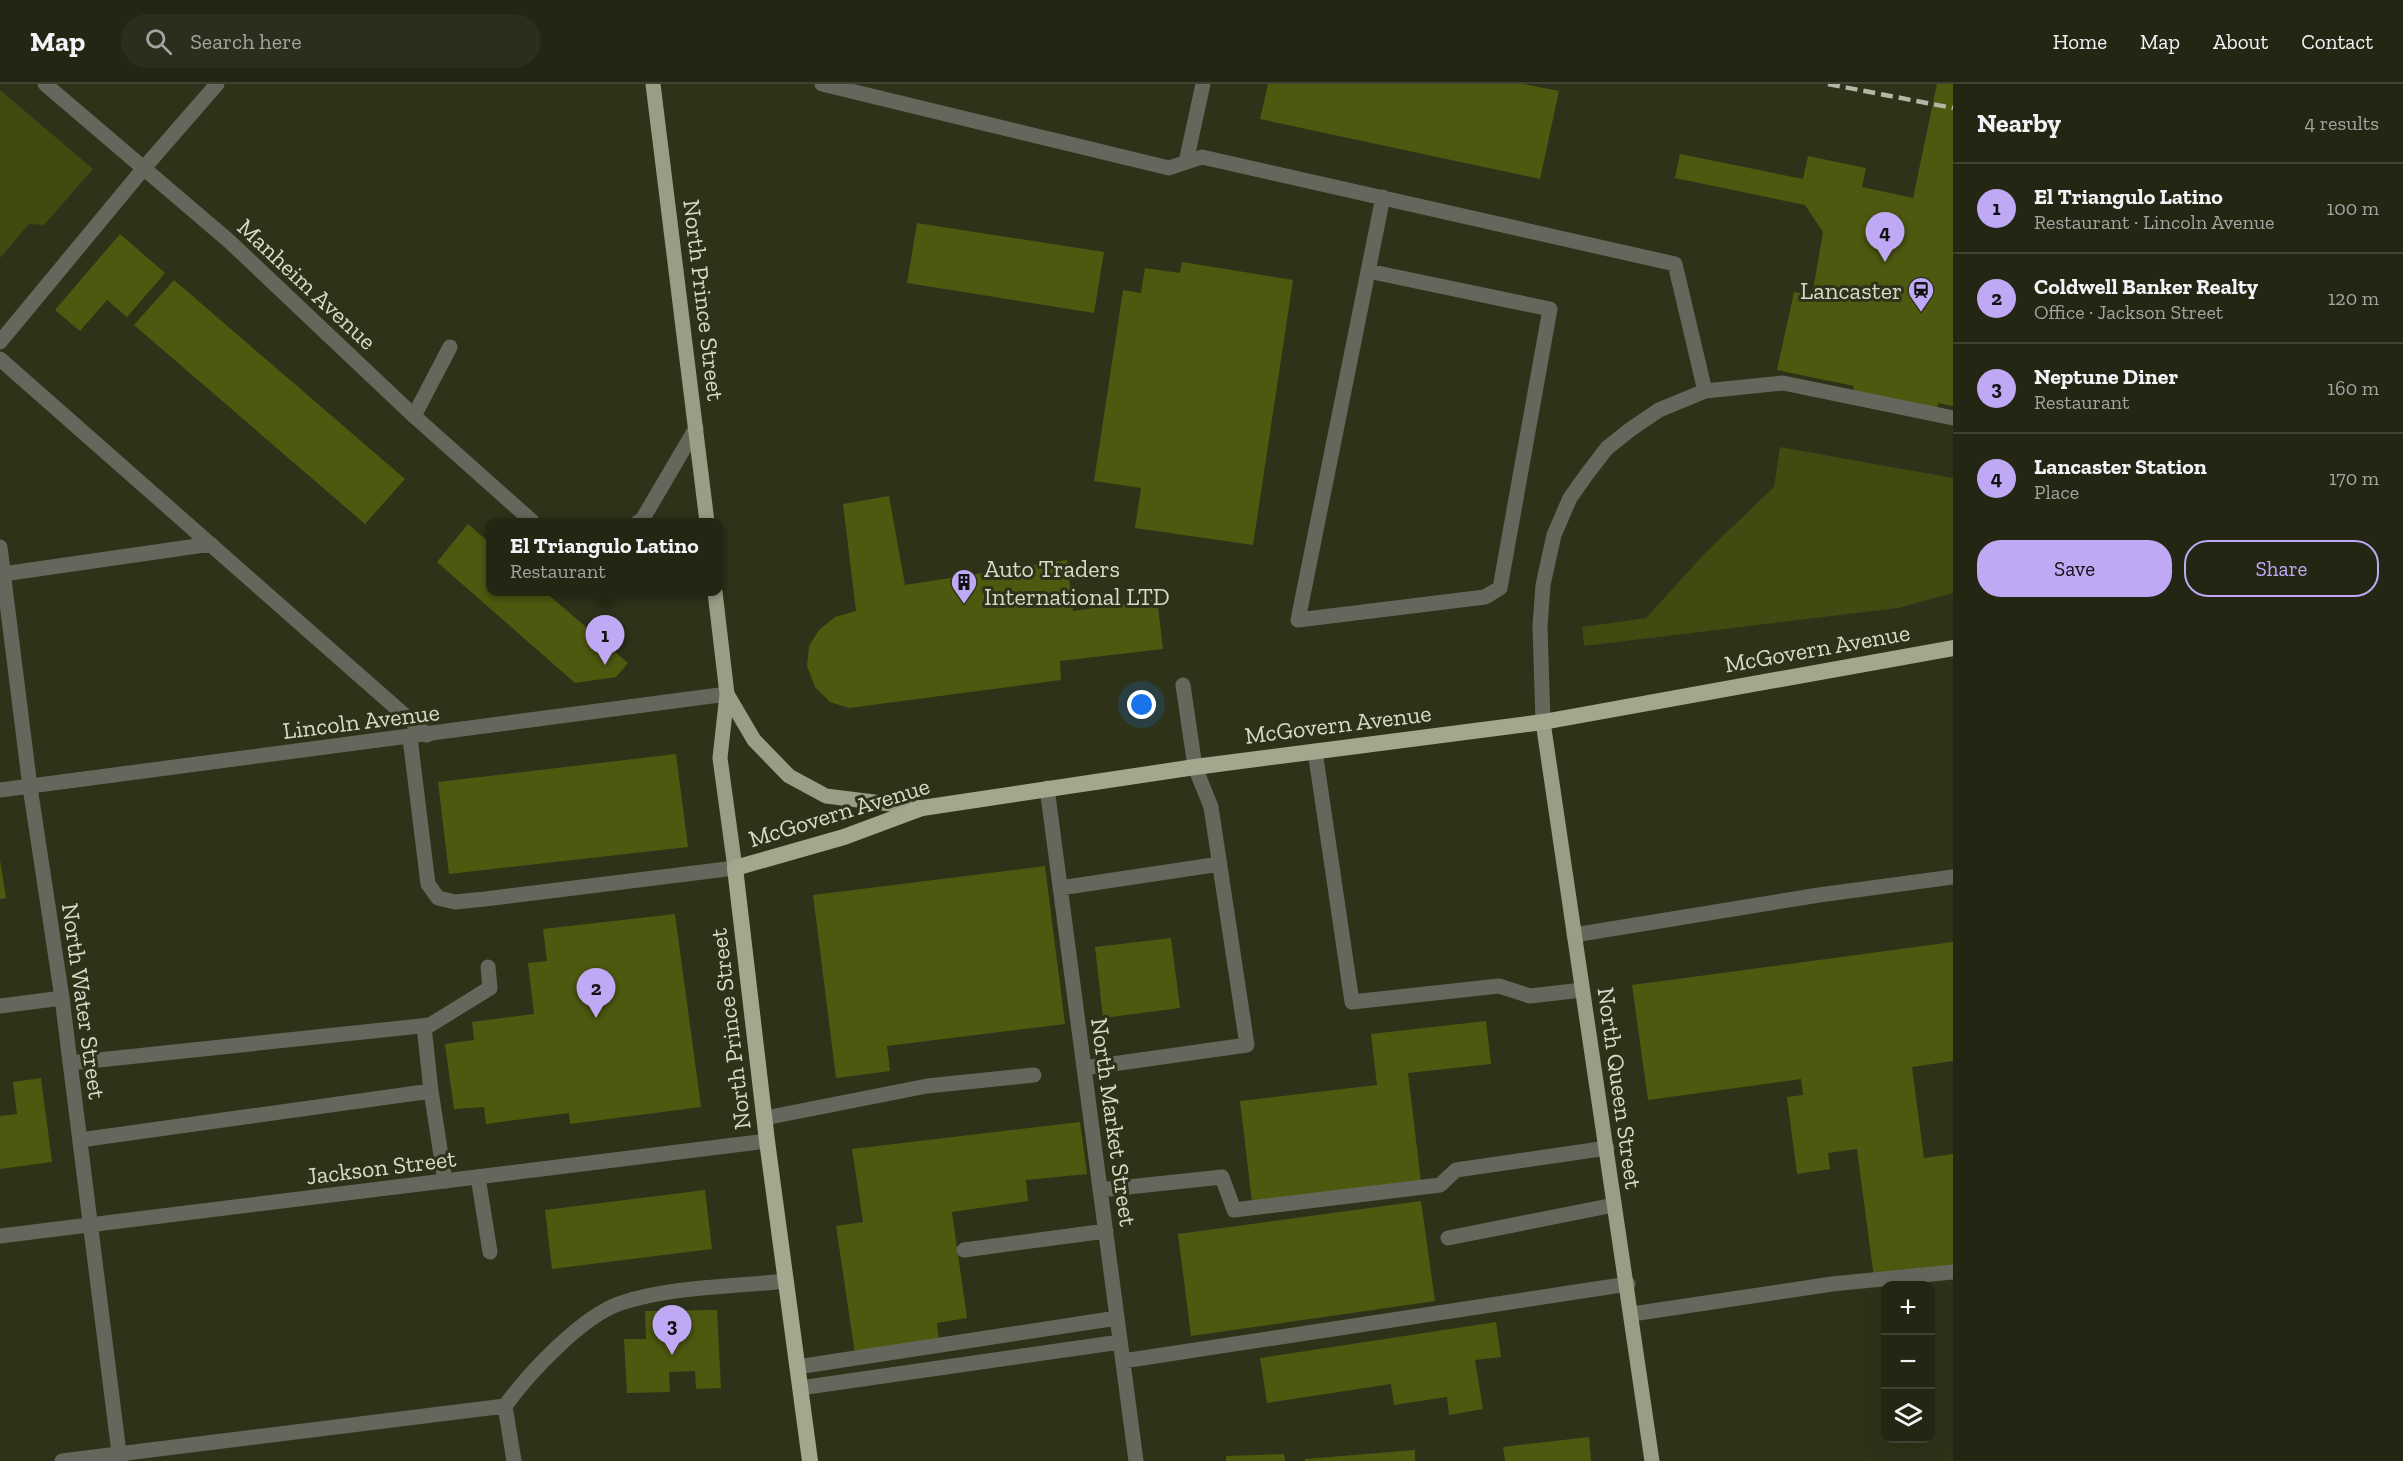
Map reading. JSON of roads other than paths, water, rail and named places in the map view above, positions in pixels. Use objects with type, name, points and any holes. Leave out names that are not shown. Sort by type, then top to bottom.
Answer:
[{"type":"highway","name":"McGovern Avenue","points":[[735,868],[844,837],[922,808],[1195,767],[1543,722],[1953,648]]},
{"type":"highway","name":"North Prince Street","points":[[735,868],[767,1141],[810,1461]]},
{"type":"main road","name":"North Prince Street","points":[[653,84],[707,518]]},
{"type":"main road","name":"North Prince Street","points":[[716,596],[727,694],[720,758],[735,868]]},
{"type":"main road","points":[[727,694],[754,740],[789,776],[825,796],[922,808]]},
{"type":"main road","name":"North Queen Street","points":[[1543,722],[1614,1205],[1628,1284],[1652,1461]]},
{"type":"street","name":"Manheim Avenue","points":[[45,84],[230,241],[414,416],[529,518]]},
{"type":"street","points":[[0,342],[217,84]]},
{"type":"street","points":[[822,84],[1169,168],[1202,157],[1675,264],[1705,391]]},
{"type":"street","points":[[1186,162],[1203,84]]},
{"type":"street","points":[[1368,271],[1550,309],[1500,588],[1485,597],[1298,620],[1363,294],[1383,197]]},
{"type":"street","points":[[414,416],[450,347]]},
{"type":"street","points":[[0,359],[427,735]]},
{"type":"street","points":[[1543,722],[1540,626],[1543,585],[1554,535],[1570,498],[1607,448],[1623,435],[1659,410],[1705,391],[1783,383],[1953,418]]},
{"type":"street","points":[[643,518],[696,428]]},
{"type":"street","points":[[3,574],[211,544]]},
{"type":"street","name":"North Water Street","points":[[0,547],[30,787],[62,998],[119,1457]]},
{"type":"street","points":[[1084,1068],[1247,1045],[1211,807],[1195,767],[1183,685]]},
{"type":"street","name":"Lincoln Avenue","points":[[0,790],[410,738],[727,694]]},
{"type":"street","points":[[410,738],[428,884],[438,898],[455,902],[485,899],[735,868]]},
{"type":"street","points":[[1315,751],[1352,1002],[1499,986],[1530,996],[1582,990]]},
{"type":"street","name":"North Market Street","points":[[1047,788],[1136,1461]]},
{"type":"street","points":[[1060,888],[1220,864]]},
{"type":"street","points":[[1574,935],[1819,895],[1953,877]]},
{"type":"street","points":[[70,1063],[430,1025],[490,988],[488,967]]},
{"type":"street","points":[[0,1006],[62,998]]},
{"type":"street","points":[[424,1026],[445,1181]]},
{"type":"street","points":[[765,1118],[927,1086],[1034,1075]]},
{"type":"street","points":[[80,1140],[432,1091]]},
{"type":"street","name":"Jackson Street","points":[[0,1236],[767,1141]]},
{"type":"street","points":[[1100,1190],[1222,1177],[1234,1210],[1440,1185],[1456,1170],[1607,1148]]},
{"type":"street","points":[[477,1177],[490,1252]]},
{"type":"street","points":[[1448,1238],[1614,1205]]},
{"type":"street","points":[[964,1250],[1106,1231]]},
{"type":"street","points":[[1632,1314],[1832,1284],[1953,1272]]},
{"type":"street","points":[[62,1461],[119,1457],[505,1406],[533,1371],[584,1324],[620,1303],[697,1290],[786,1281]]},
{"type":"street","points":[[1123,1361],[1628,1284]]},
{"type":"street","points":[[797,1367],[1117,1318]]},
{"type":"street","points":[[800,1388],[1120,1342]]},
{"type":"street","points":[[505,1406],[514,1461]]},
{"type":"railway","points":[[1828,84],[1953,108]]},
{"type":"place","name":"Lancaster Station","points":[[1885,262]]},
{"type":"place","name":"Lancaster","points":[[1921,313]]},
{"type":"place","name":"Auto Traders International LTD","points":[[964,605]]},
{"type":"place","name":"El Triangulo Latino","points":[[605,665]]},
{"type":"place","name":"Coldwell Banker Realty","points":[[596,1018]]},
{"type":"place","name":"Neptune Diner","points":[[672,1355]]}]
